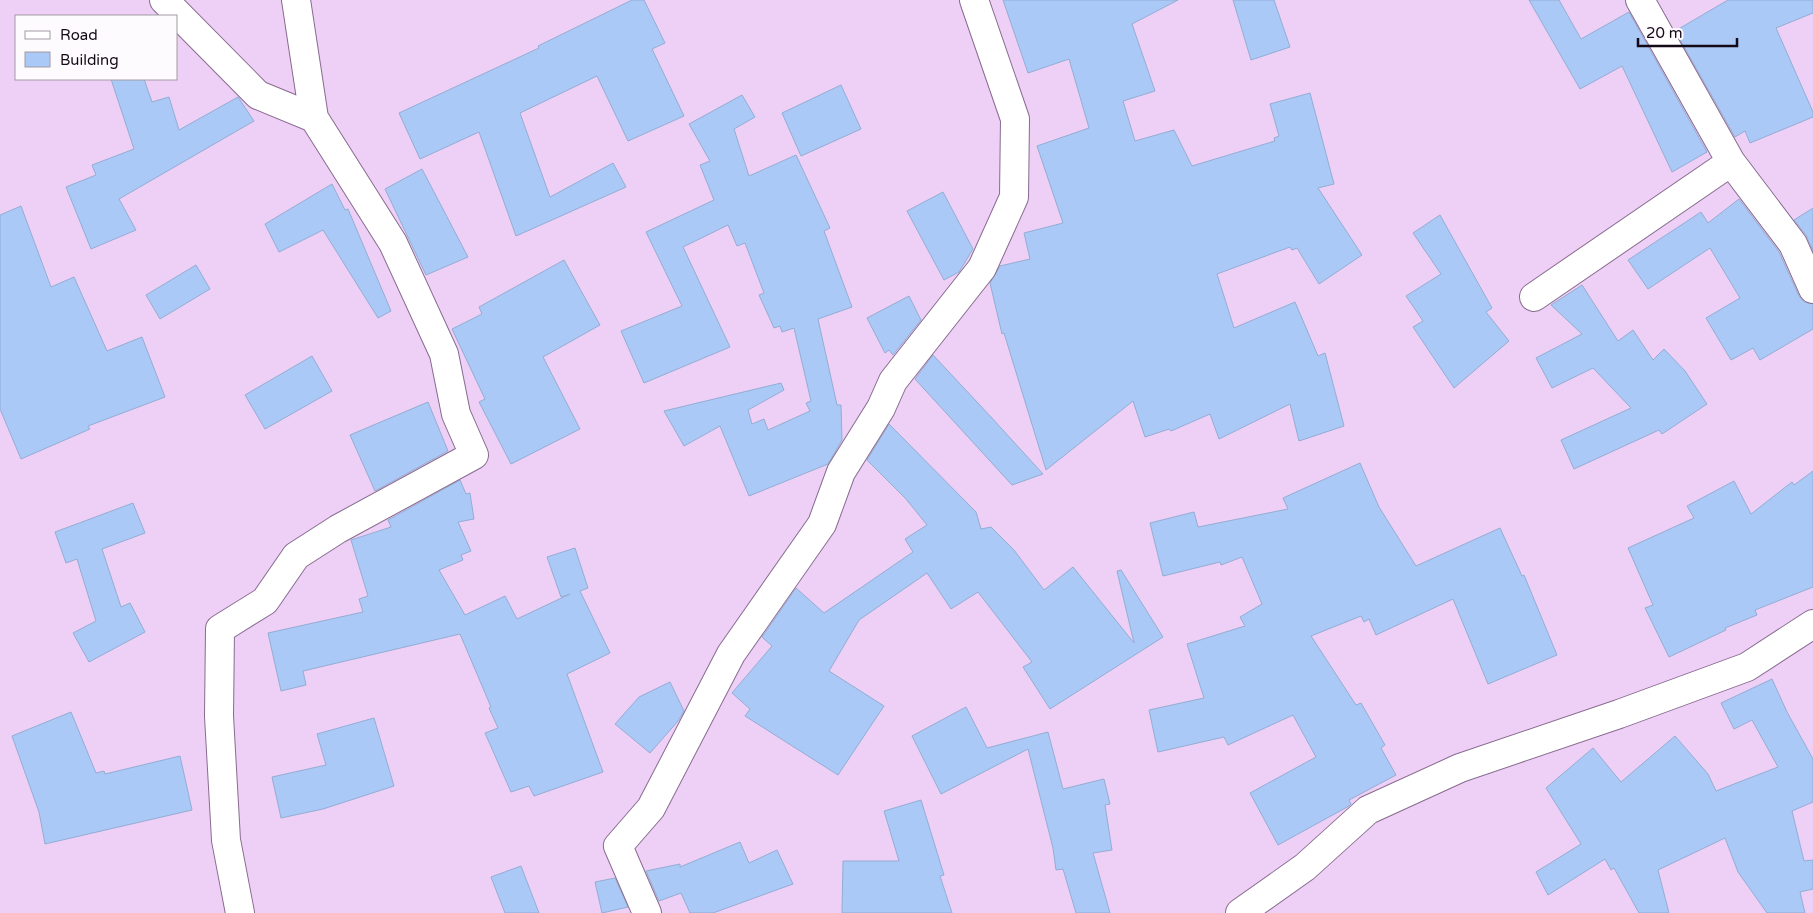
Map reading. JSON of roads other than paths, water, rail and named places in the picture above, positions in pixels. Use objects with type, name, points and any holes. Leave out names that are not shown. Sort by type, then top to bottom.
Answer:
[{"type":"street","points":[[164,0],[258,94],[314,118]]},
{"type":"street","points":[[240,913],[226,840],[219,716],[220,629],[265,601],[296,556],[338,529],[474,455],[456,414],[444,354],[393,242],[314,118],[296,0]]},
{"type":"street","points":[[647,913],[618,846],[651,808],[731,654],[822,524],[841,472],[881,408],[893,381],[982,268],[1014,196],[1015,119],[974,0]]},
{"type":"street","points":[[1640,0],[1732,162],[1792,244],[1813,289]]},
{"type":"street","points":[[1534,297],[1732,162]]},
{"type":"street","points":[[1240,913],[1306,866],[1368,810],[1460,768],[1619,714],[1747,666],[1813,624]]},
{"type":"street","points":[[622,853],[640,913]]}]
